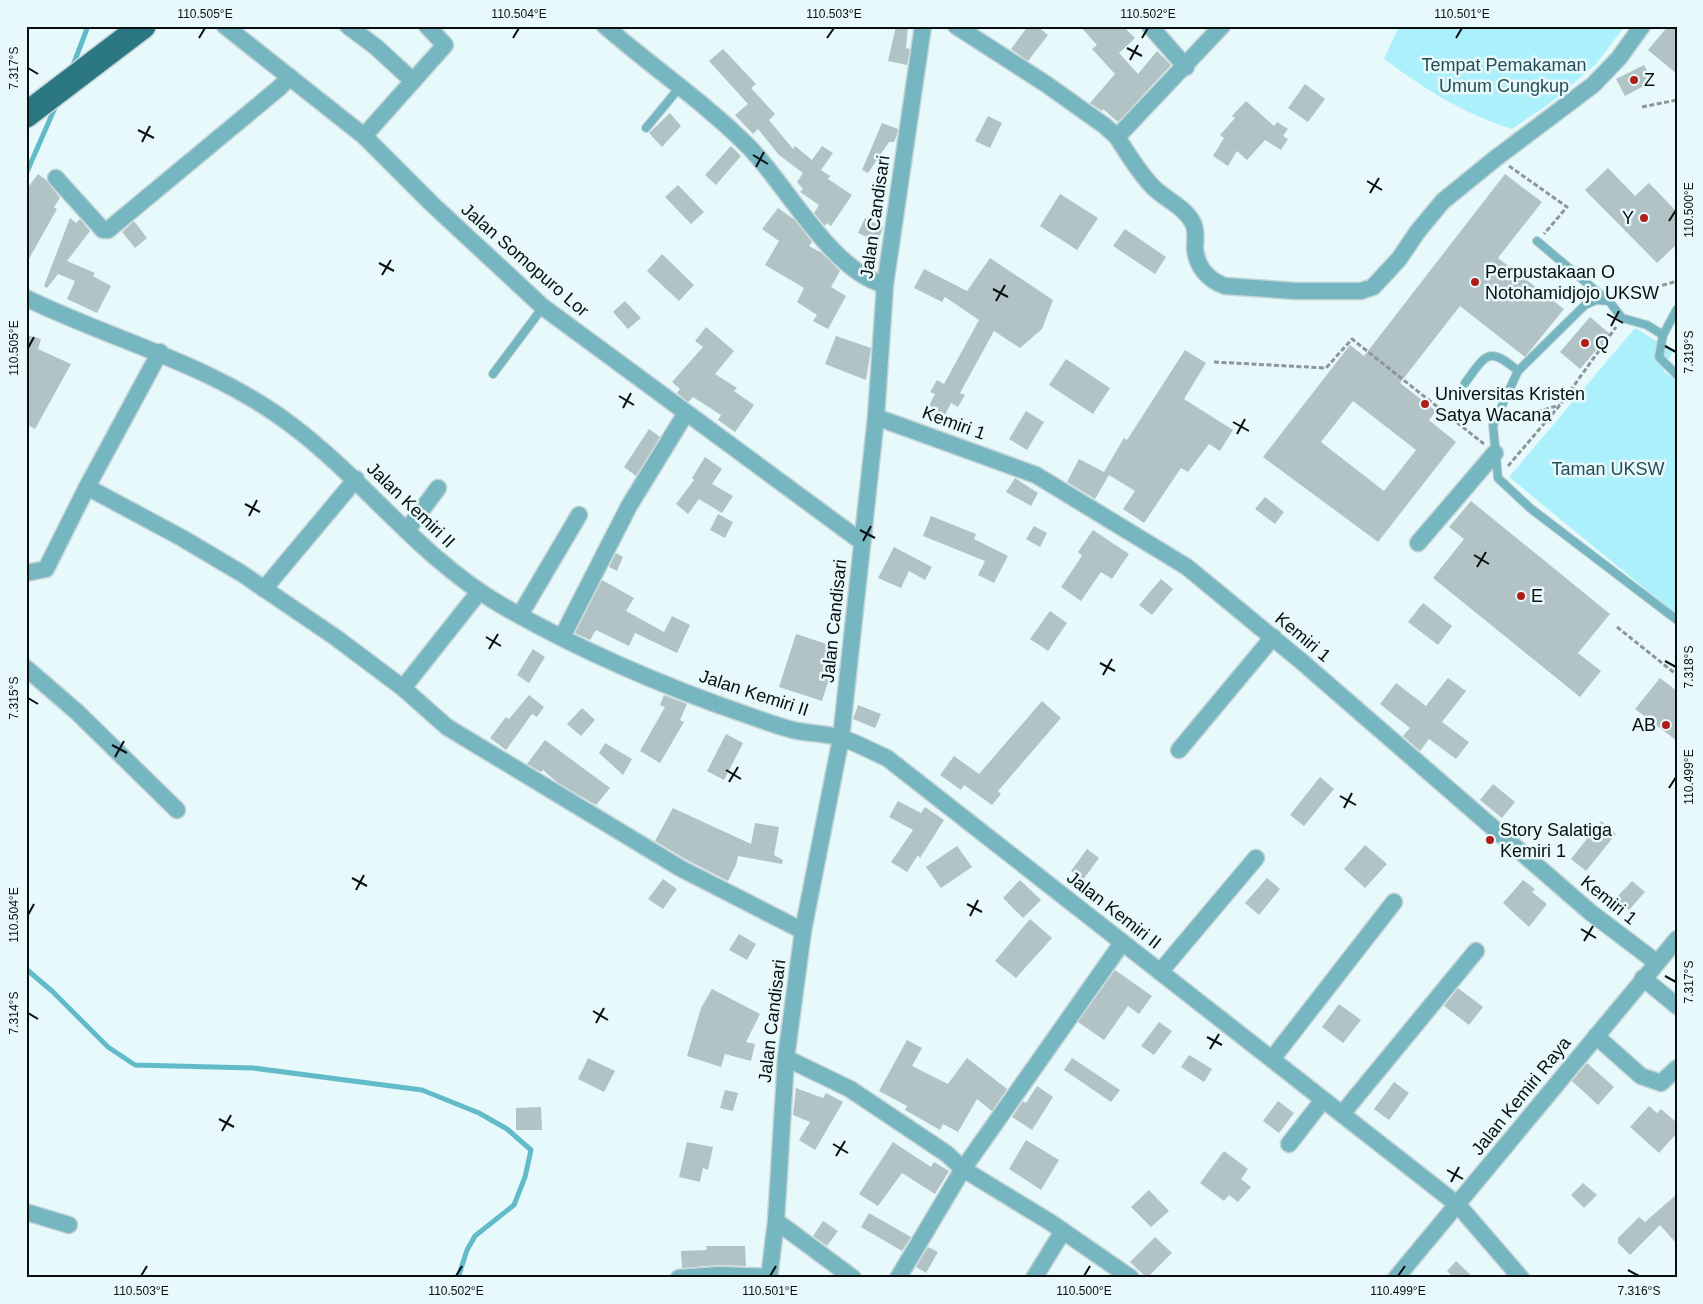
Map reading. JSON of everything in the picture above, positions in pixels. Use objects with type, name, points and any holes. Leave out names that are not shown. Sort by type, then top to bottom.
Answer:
[{"type":"main road","points":[[26,115],[85,72],[142,26]]},
{"type":"street","name":"Jalan Somopuro Lor","points":[[225,26],[364,136],[432,204],[543,307],[862,542]]},
{"type":"street","points":[[348,26],[376,47],[414,81]]},
{"type":"street","points":[[364,136],[445,45],[426,26]]},
{"type":"street","name":"Jalan Candisari","points":[[769,1278],[776,1221],[786,1058],[803,930],[841,738],[876,417],[885,285],[923,26]]},
{"type":"street","points":[[956,26],[1046,84],[1118,137],[1154,188],[1183,210],[1193,223],[1196,234],[1197,260],[1206,276],[1224,286],[1296,291],[1361,291],[1373,286],[1398,259],[1418,230],[1443,201],[1496,158],[1593,85],[1619,58],[1642,26]]},
{"type":"street","points":[[1150,26],[1186,66]]},
{"type":"street","points":[[1118,137],[1222,26]]},
{"type":"street","points":[[606,27],[680,87],[750,148],[819,234],[851,266],[873,282],[885,285]]},
{"type":"street","points":[[56,178],[103,230],[108,230],[213,144],[290,77]]},
{"type":"street","name":"Jalan Kemiri II","points":[[26,298],[98,330],[160,352],[259,402],[313,442],[460,578],[479,592],[520,615],[596,654],[723,707],[794,731],[841,738],[887,758],[1458,1205],[1522,1278]]},
{"type":"street","points":[[26,573],[46,569],[87,487],[160,352]]},
{"type":"street","points":[[562,637],[629,506],[686,413]]},
{"type":"street","name":"Kemiri 1","points":[[876,417],[1036,475],[1187,566],[1272,637],[1590,912],[1656,962]]},
{"type":"street","points":[[1418,543],[1495,453]]},
{"type":"street","points":[[264,589],[356,480]]},
{"type":"street","points":[[87,487],[182,538],[264,589],[335,637],[403,688],[447,727],[680,868],[803,930]]},
{"type":"street","points":[[408,530],[438,488]]},
{"type":"street","points":[[520,615],[579,515]]},
{"type":"street","points":[[403,688],[479,592]]},
{"type":"street","points":[[1179,750],[1272,637]]},
{"type":"street","points":[[26,668],[77,712],[177,810]]},
{"type":"street","points":[[1160,972],[1256,858]]},
{"type":"street","points":[[1272,1059],[1394,902]]},
{"type":"street","name":"Jalan Kemiri Raya","points":[[1396,1278],[1677,939]]},
{"type":"street","points":[[898,1278],[964,1169],[1039,1059],[1122,943]]},
{"type":"street","points":[[1342,1114],[1476,951]]},
{"type":"street","points":[[1643,978],[1677,1006]]},
{"type":"street","points":[[1596,1036],[1644,1077],[1661,1082],[1677,1068]]},
{"type":"street","points":[[786,1058],[850,1089],[946,1154],[964,1169],[1063,1231],[1131,1278]]},
{"type":"street","points":[[1289,1144],[1324,1100]]},
{"type":"street","points":[[26,1212],[69,1225]]},
{"type":"street","points":[[776,1221],[853,1278]]},
{"type":"street","points":[[1034,1278],[1063,1231]]},
{"type":"street","points":[[679,1278],[719,1275],[769,1278]]},
{"type":"lane","points":[[646,128],[680,87]]},
{"type":"lane","points":[[1537,241],[1609,301],[1622,318],[1647,325],[1663,335]]},
{"type":"lane","points":[[1609,301],[1596,300],[1585,305],[1518,371],[1493,425],[1498,478],[1530,508],[1677,620]]},
{"type":"lane","points":[[493,374],[543,307]]},
{"type":"lane","points":[[1677,309],[1663,335],[1659,357],[1677,376]]},
{"type":"lane","points":[[1465,383],[1483,359],[1491,356],[1501,356],[1518,371]]},
{"type":"path","points":[[1642,107],[1677,100]]},
{"type":"path","points":[[1496,158],[1567,207],[1537,241]]},
{"type":"path","points":[[1609,301],[1677,280]]},
{"type":"path","points":[[1498,478],[1560,405],[1622,318]]},
{"type":"path","points":[[1214,362],[1326,368],[1352,339],[1495,453]]},
{"type":"path","points":[[1493,425],[1560,405]]},
{"type":"path","points":[[1616,627],[1677,675]]},
{"type":"green space","name":"Tempat Pemakaman Umum Cungkup","points":[[1399,26],[1625,26],[1596,64],[1553,101],[1512,129],[1445,100],[1384,59]]},
{"type":"green space","name":"Taman UKSW","points":[[1635,328],[1673,351],[1663,371],[1677,381],[1677,615],[1509,477]]},
{"type":"building","points":[[896,26],[908,26],[906,48],[910,49],[907,65],[888,61]]},
{"type":"building","points":[[1028,26],[1037,26],[1048,35],[1028,61],[1011,49]]},
{"type":"building","points":[[1080,26],[1123,26],[1135,38],[1119,53],[1138,74],[1157,51],[1171,65],[1118,122],[1103,109],[1102,111],[1090,103],[1115,74],[1092,49],[1097,45]]},
{"type":"building","points":[[1668,26],[1677,26],[1677,74],[1648,50]]},
{"type":"building","points":[[723,49],[756,84],[751,88],[775,114],[769,120],[793,149],[795,146],[812,160],[822,146],[833,153],[821,170],[830,176],[828,179],[852,195],[831,226],[827,223],[825,226],[814,213],[819,205],[800,192],[803,189],[797,182],[803,173],[779,155],[758,129],[753,134],[735,115],[748,104],[709,61]]},
{"type":"building","name":"Z","points":[[1644,65],[1653,81],[1625,96],[1616,79]]},
{"type":"building","points":[[1305,84],[1325,99],[1308,122],[1288,108]]},
{"type":"building","points":[[1246,101],[1274,126],[1277,122],[1288,129],[1283,136],[1288,139],[1281,150],[1265,140],[1247,160],[1237,151],[1228,166],[1213,156],[1224,138],[1220,135],[1235,118],[1232,116]]},
{"type":"building","points":[[670,113],[681,126],[662,147],[649,133]]},
{"type":"building","points":[[988,116],[1002,123],[990,148],[975,141]]},
{"type":"building","points":[[882,123],[898,129],[897,135],[894,142],[889,142],[868,173],[862,170]]},
{"type":"building","points":[[731,146],[741,156],[716,185],[705,175]]},
{"type":"building","name":"Y","points":[[1608,168],[1635,196],[1649,183],[1677,212],[1677,244],[1657,263],[1585,190]]},
{"type":"building","points":[[38,174],[46,180],[60,198],[54,207],[57,209],[26,264],[26,190]]},
{"type":"building","points":[[1505,174],[1542,202],[1498,258],[1564,309],[1525,357],[1460,306],[1400,383],[1436,411],[1429,420],[1456,442],[1378,542],[1263,457],[1350,345],[1364,356]],"holes":[[[1353,401],[1416,450],[1384,491],[1321,442]]]},
{"type":"building","points":[[678,185],[704,212],[691,224],[665,197]]},
{"type":"building","points":[[1060,194],[1098,218],[1077,250],[1040,226]]},
{"type":"building","points":[[778,208],[795,220],[812,242],[809,246],[822,253],[840,271],[831,287],[846,296],[828,329],[813,321],[817,315],[797,302],[804,288],[765,265],[779,241],[762,229]]},
{"type":"building","points":[[70,218],[76,223],[80,219],[90,231],[67,261],[95,273],[93,276],[111,286],[97,313],[67,299],[75,281],[58,274],[47,288],[44,286]]},
{"type":"building","points":[[865,218],[883,227],[878,242],[858,233]]},
{"type":"building","points":[[134,221],[147,238],[135,248],[122,232]]},
{"type":"building","points":[[1125,229],[1166,257],[1155,274],[1113,246]]},
{"type":"building","points":[[662,254],[694,285],[679,301],[647,271]]},
{"type":"building","points":[[990,258],[1053,300],[1042,329],[1020,348],[994,331],[960,393],[965,395],[958,407],[951,403],[940,425],[923,417],[935,394],[930,392],[937,380],[944,384],[979,320],[945,297],[942,302],[914,288],[924,269],[967,291]]},
{"type":"building","points":[[625,301],[641,318],[628,329],[613,312]]},
{"type":"building","name":"Q","points":[[1590,317],[1610,334],[1580,369],[1560,352]]},
{"type":"building","points":[[706,327],[734,351],[715,374],[737,388],[734,391],[754,405],[735,432],[718,420],[721,415],[693,397],[688,402],[677,393],[680,389],[672,382],[703,347],[695,341]]},
{"type":"building","points":[[26,335],[41,339],[38,349],[71,364],[35,429],[26,424]]},
{"type":"building","points":[[836,336],[871,348],[866,380],[825,364]]},
{"type":"building","points":[[1185,350],[1206,363],[1184,399],[1233,430],[1220,451],[1209,444],[1188,472],[1181,468],[1144,523],[1123,509],[1135,491],[1109,475],[1095,499],[1067,482],[1079,459],[1104,472],[1124,438],[1127,440]]},
{"type":"building","points":[[1066,359],[1110,388],[1093,414],[1049,385]]},
{"type":"building","points":[[1026,411],[1044,422],[1027,450],[1009,439]]},
{"type":"building","points":[[649,429],[660,437],[636,476],[624,467]]},
{"type":"building","points":[[705,457],[722,469],[712,484],[733,496],[722,513],[699,499],[688,514],[676,504],[694,480],[692,478]]},
{"type":"building","points":[[1015,478],[1038,493],[1031,506],[1006,492]]},
{"type":"building","points":[[1265,497],[1284,512],[1275,524],[1255,509]]},
{"type":"building","name":"E","points":[[1471,501],[1610,614],[1578,653],[1601,671],[1580,697],[1433,578],[1464,539],[1449,527]]},
{"type":"building","points":[[718,514],[733,522],[725,538],[710,530]]},
{"type":"building","points":[[931,516],[976,534],[974,539],[1008,556],[994,583],[978,575],[985,561],[923,536]]},
{"type":"building","points":[[1034,526],[1047,533],[1040,547],[1026,539]]},
{"type":"building","points":[[1093,530],[1129,554],[1112,579],[1101,572],[1081,601],[1061,587],[1082,556],[1078,552]]},
{"type":"building","points":[[894,547],[932,567],[925,580],[909,571],[901,588],[878,578]]},
{"type":"building","points":[[616,553],[623,557],[617,571],[609,567]]},
{"type":"building","points":[[1161,579],[1173,589],[1152,615],[1139,605]]},
{"type":"building","points":[[602,580],[634,598],[626,611],[664,632],[672,616],[690,625],[677,653],[635,633],[629,646],[596,630],[590,640],[575,633]]},
{"type":"building","points":[[1423,603],[1452,626],[1438,645],[1408,622]]},
{"type":"building","points":[[1050,611],[1067,623],[1048,651],[1030,639]]},
{"type":"building","points":[[796,634],[839,648],[822,701],[779,687]]},
{"type":"building","points":[[533,649],[545,657],[529,683],[517,675]]},
{"type":"building","points":[[1448,678],[1466,691],[1442,722],[1469,742],[1456,759],[1429,739],[1420,751],[1403,736],[1410,728],[1380,704],[1396,683],[1426,706]]},
{"type":"building","name":"AB","points":[[1660,678],[1677,691],[1677,741],[1635,709]]},
{"type":"building","points":[[529,695],[544,707],[537,717],[532,714],[506,750],[490,738],[506,717],[509,719]]},
{"type":"building","points":[[664,695],[687,704],[680,720],[684,722],[660,763],[640,751],[665,707],[660,705]]},
{"type":"building","points":[[1042,701],[1061,718],[998,791],[1001,794],[992,805],[964,785],[961,790],[940,775],[954,756],[979,774]]},
{"type":"building","points":[[858,705],[881,714],[875,728],[853,719]]},
{"type":"building","points":[[582,708],[595,720],[581,736],[567,724]]},
{"type":"building","points":[[726,734],[743,743],[724,780],[707,771]]},
{"type":"building","points":[[545,740],[610,788],[596,805],[558,783],[543,770],[541,772],[527,764]]},
{"type":"building","points":[[605,743],[632,759],[623,775],[599,753]]},
{"type":"building","points":[[1320,777],[1334,789],[1304,826],[1290,815]]},
{"type":"building","points":[[1493,784],[1515,802],[1502,818],[1480,800]]},
{"type":"building","points":[[898,801],[921,813],[925,807],[944,820],[920,858],[918,855],[907,872],[891,862],[913,830],[889,817]]},
{"type":"building","points":[[673,808],[751,844],[755,823],[779,827],[774,855],[783,860],[782,864],[738,856],[728,881],[685,859],[655,841]]},
{"type":"building","points":[[1601,821],[1616,834],[1586,871],[1571,859]]},
{"type":"building","points":[[1365,845],[1387,864],[1365,888],[1344,869]]},
{"type":"building","points":[[957,846],[972,867],[941,888],[926,867]]},
{"type":"building","points":[[1087,849],[1099,858],[1083,880],[1071,871]]},
{"type":"building","points":[[1267,878],[1280,889],[1259,915],[1245,903]]},
{"type":"building","points":[[663,879],[677,889],[663,909],[648,899]]},
{"type":"building","points":[[1020,880],[1041,900],[1023,918],[1003,898]]},
{"type":"building","points":[[1523,880],[1535,889],[1532,892],[1547,904],[1529,927],[1503,903]]},
{"type":"building","points":[[1632,881],[1645,892],[1629,910],[1616,898]]},
{"type":"building","points":[[1030,919],[1052,938],[1016,978],[995,961]]},
{"type":"building","points":[[739,934],[756,944],[747,960],[729,950]]},
{"type":"building","points":[[1115,970],[1152,996],[1139,1014],[1128,1006],[1104,1040],[1078,1022]]},
{"type":"building","points":[[1458,988],[1483,1007],[1469,1025],[1444,1006]]},
{"type":"building","points":[[712,989],[760,1014],[746,1042],[755,1044],[751,1061],[725,1054],[721,1067],[687,1056],[701,1008]]},
{"type":"building","points":[[1339,1004],[1361,1020],[1343,1043],[1322,1027]]},
{"type":"building","points":[[1159,1022],[1172,1031],[1154,1055],[1141,1046]]},
{"type":"building","points":[[907,1040],[922,1048],[912,1066],[948,1084],[967,1058],[1007,1089],[992,1111],[977,1099],[958,1132],[943,1124],[940,1130],[905,1110],[907,1106],[879,1091]]},
{"type":"building","points":[[1189,1055],[1212,1069],[1204,1082],[1181,1067]]},
{"type":"building","points":[[588,1058],[615,1071],[604,1092],[578,1079]]},
{"type":"building","points":[[1072,1058],[1120,1090],[1111,1102],[1064,1070]]},
{"type":"building","points":[[1587,1063],[1614,1087],[1598,1105],[1572,1081]]},
{"type":"building","points":[[1394,1082],[1409,1093],[1389,1120],[1374,1109]]},
{"type":"building","points":[[1037,1086],[1053,1097],[1032,1130],[1012,1117],[1023,1101],[1026,1103]]},
{"type":"building","points":[[796,1088],[823,1098],[826,1093],[843,1102],[815,1150],[799,1140],[810,1122],[793,1115]]},
{"type":"building","points":[[725,1090],[738,1093],[733,1111],[720,1108]]},
{"type":"building","points":[[1278,1101],[1294,1113],[1279,1133],[1263,1121]]},
{"type":"building","points":[[1649,1106],[1657,1113],[1661,1109],[1677,1123],[1677,1133],[1659,1153],[1630,1127]]},
{"type":"building","points":[[541,1107],[542,1130],[516,1130],[516,1108]]},
{"type":"building","points":[[1026,1140],[1059,1160],[1041,1190],[1009,1169]]},
{"type":"building","points":[[687,1142],[713,1147],[708,1170],[703,1168],[700,1182],[679,1177]]},
{"type":"building","points":[[893,1142],[931,1167],[934,1162],[949,1171],[935,1194],[902,1173],[878,1206],[859,1194]]},
{"type":"building","points":[[1224,1151],[1248,1169],[1241,1179],[1251,1187],[1238,1202],[1229,1195],[1224,1201],[1200,1183]]},
{"type":"building","points":[[1583,1183],[1597,1195],[1584,1208],[1571,1195]]},
{"type":"building","points":[[1149,1190],[1169,1211],[1151,1227],[1131,1207]]},
{"type":"building","points":[[1677,1194],[1677,1244],[1660,1225],[1630,1255],[1618,1243],[1618,1238],[1639,1217],[1645,1222]]},
{"type":"building","points":[[869,1213],[911,1237],[902,1251],[861,1227]]},
{"type":"building","points":[[823,1221],[838,1231],[827,1246],[813,1236]]},
{"type":"building","points":[[1155,1237],[1172,1253],[1147,1278],[1130,1262]]},
{"type":"building","points":[[706,1246],[745,1246],[746,1266],[718,1265],[682,1268],[681,1251],[707,1250]]},
{"type":"building","points":[[928,1247],[938,1252],[926,1273],[916,1267]]},
{"type":"building","points":[[1456,1261],[1474,1278],[1454,1278],[1447,1271]]},
{"type":"waterway","points":[[72,68],[88,26]]},
{"type":"waterway","points":[[26,174],[57,103]]},
{"type":"waterway","points":[[26,969],[52,991],[108,1047],[135,1065],[253,1068],[422,1090],[479,1113],[507,1129],[531,1150],[525,1177],[514,1205],[475,1236],[467,1250],[458,1278]]},
{"type":"place","name":"Z","points":[[1634,80]]},
{"type":"place","name":"Y","points":[[1644,218]]},
{"type":"place","name":"Perpustakaan O Notohamidjojo UKSW","points":[[1475,282]]},
{"type":"place","name":"Q","points":[[1585,343]]},
{"type":"place","name":"Universitas Kristen Satya Wacana","points":[[1425,404]]},
{"type":"place","name":"E","points":[[1521,596]]},
{"type":"place","name":"AB","points":[[1666,725]]},
{"type":"place","name":"Story Salatiga Kemiri 1","points":[[1490,840]]}]
